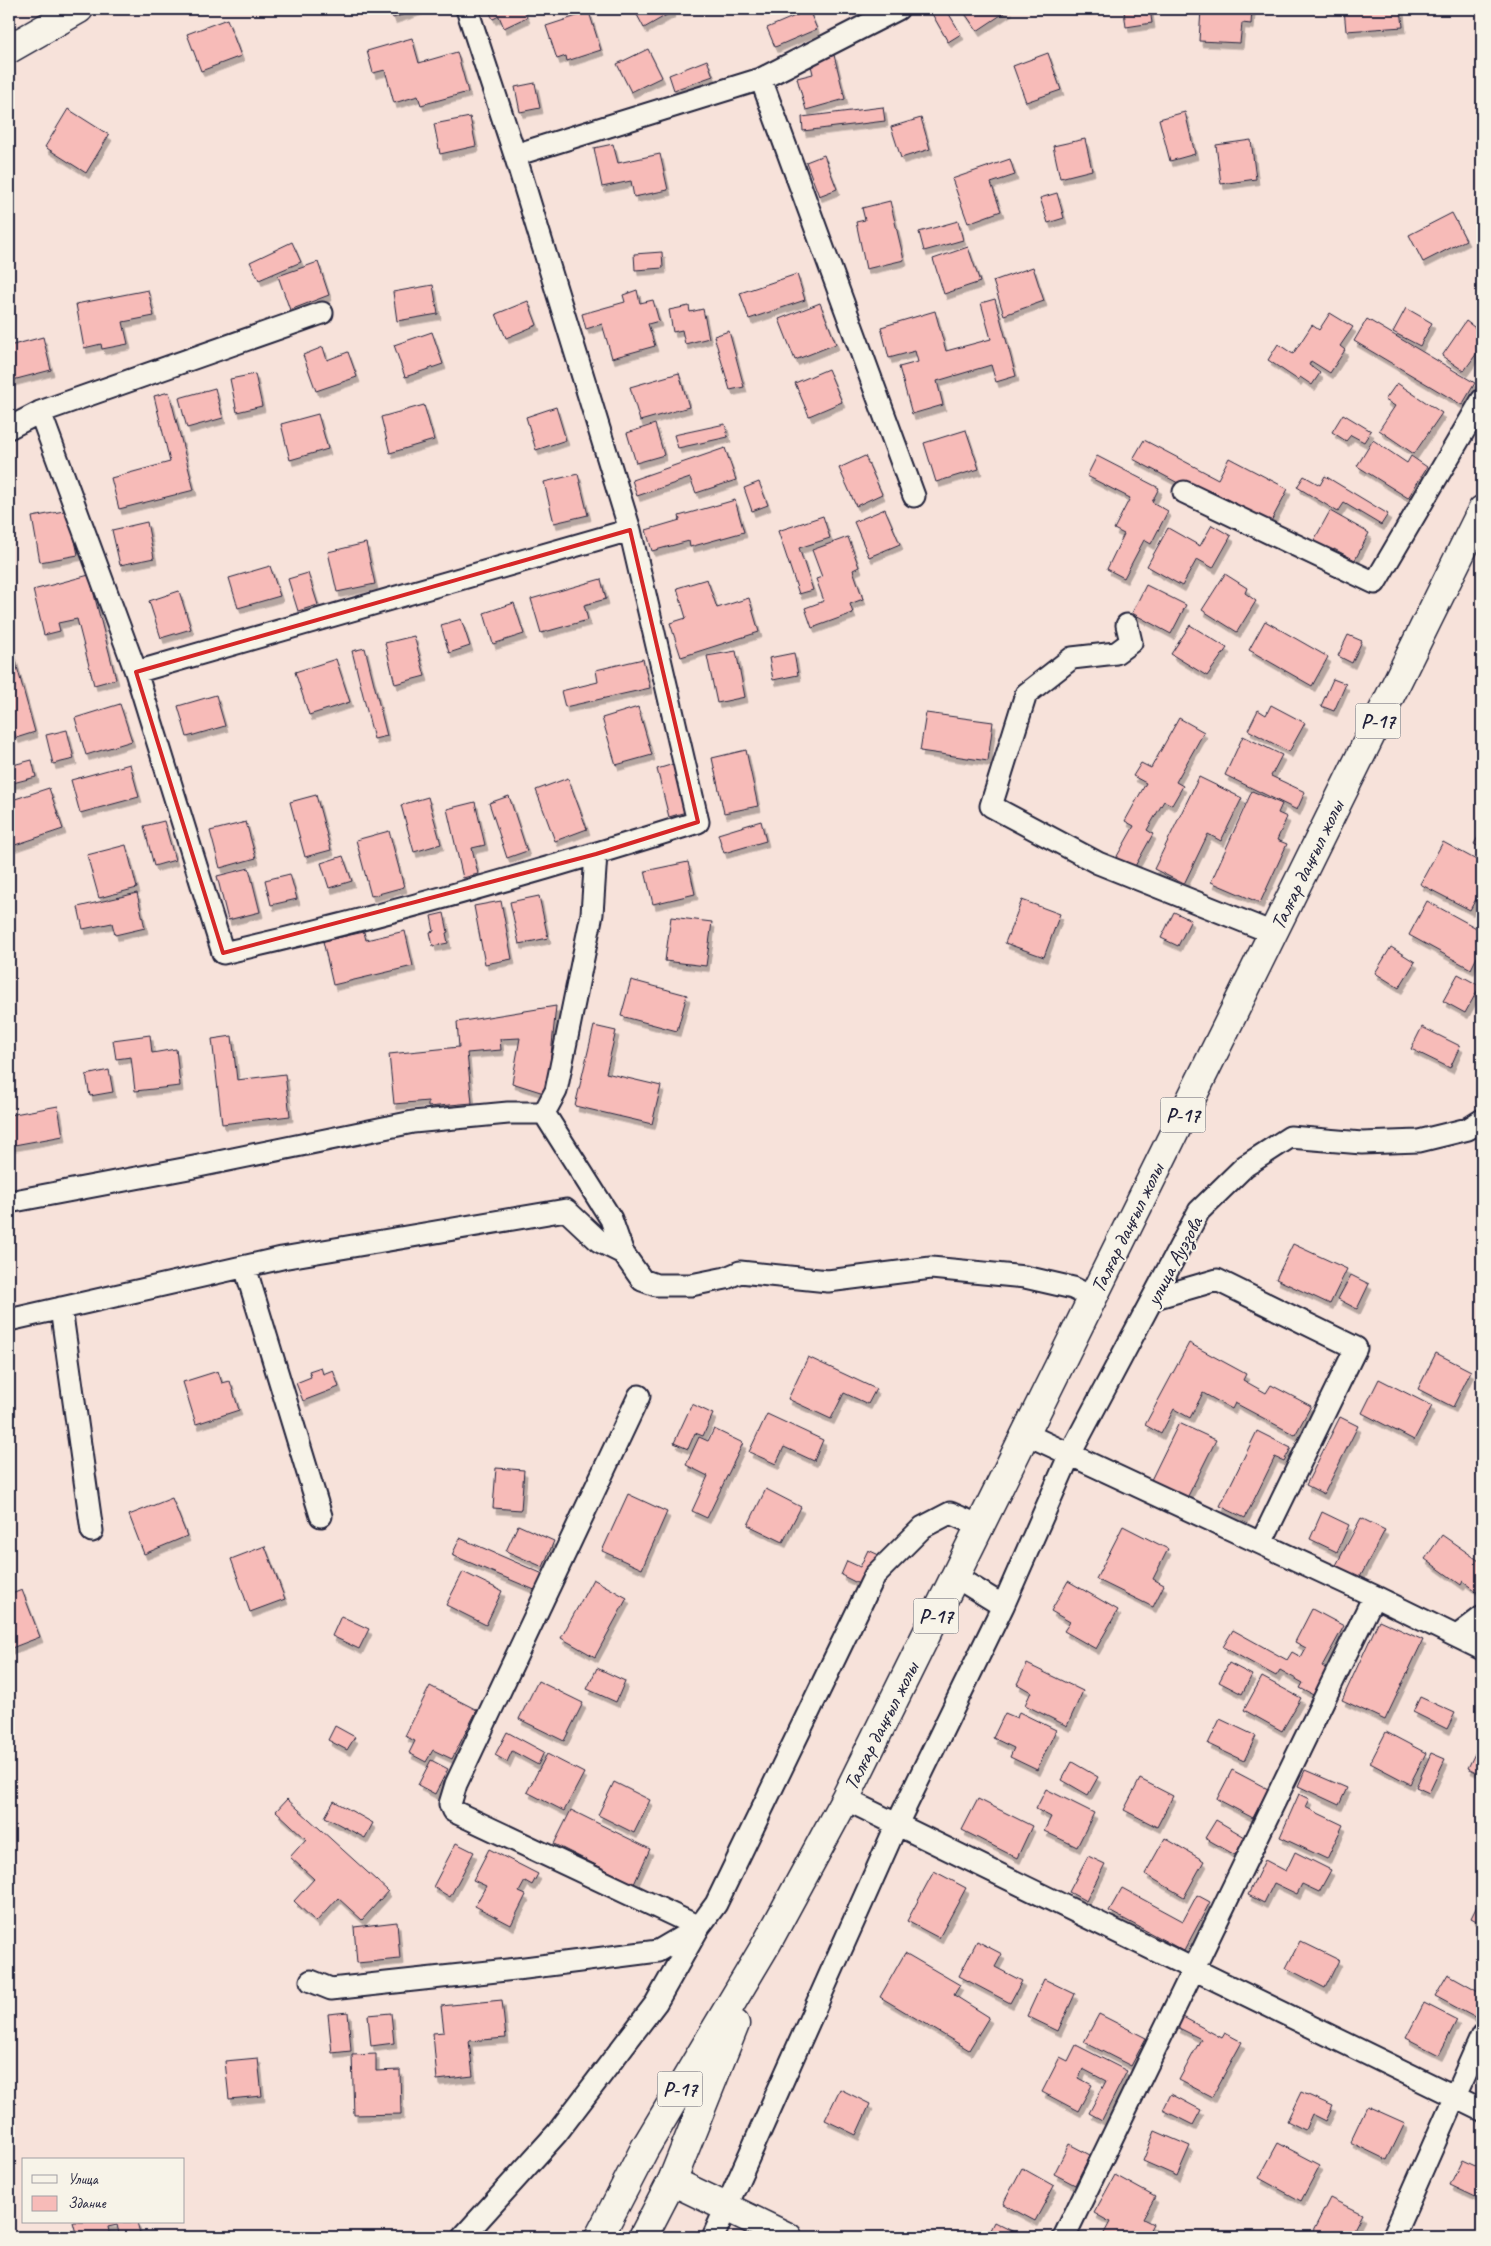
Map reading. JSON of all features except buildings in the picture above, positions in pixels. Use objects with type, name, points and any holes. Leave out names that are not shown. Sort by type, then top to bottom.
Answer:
[{"type":"main road","points":[[9,49],[79,9]]},
{"type":"main road","name":"Талғар даңғыл жолы","points":[[599,2237],[645,2148],[767,1944],[845,1799],[1482,510]]},
{"type":"main road","name":"Талғар даңғыл жолы","points":[[672,2181],[767,1944]]},
{"type":"main road","points":[[672,2181],[788,2237]]},
{"type":"main road","name":"P-17","points":[[644,2237],[672,2181]]},
{"type":"street","points":[[40,412],[136,672],[223,953],[292,937],[596,854],[698,822],[630,530],[515,155],[467,9]]},
{"type":"street","points":[[515,155],[762,79],[898,9]]},
{"type":"street","points":[[762,79],[914,496]]},
{"type":"street","points":[[9,428],[40,412],[322,314]]},
{"type":"street","points":[[1184,492],[1375,583],[1482,400]]},
{"type":"street","points":[[136,672],[630,530]]},
{"type":"street","points":[[1128,625],[1130,642],[1116,653],[1072,658],[1026,694],[991,806],[1098,863],[1273,933]]},
{"type":"street","points":[[544,1113],[556,1091],[592,914],[596,854]]},
{"type":"street","points":[[9,1202],[194,1167],[413,1122],[508,1113],[544,1113]]},
{"type":"street","points":[[544,1113],[611,1219],[623,1253],[642,1280],[656,1286],[691,1285],[726,1278],[740,1272],[828,1281],[931,1268],[1025,1276],[1073,1288],[1093,1298]]},
{"type":"street","name":"улица Ауэзова","points":[[713,2237],[897,1824],[1003,1606],[1070,1454],[1155,1298],[1199,1211],[1245,1166],[1290,1137],[1362,1143],[1419,1140],[1468,1130],[1482,1120]]},
{"type":"street","points":[[9,1320],[292,1257],[566,1210],[599,1241],[623,1253]]},
{"type":"street","points":[[245,1267],[321,1516]]},
{"type":"street","points":[[1155,1298],[1217,1280],[1356,1348],[1261,1543]]},
{"type":"street","points":[[61,1308],[92,1531]]},
{"type":"street","points":[[639,1396],[456,1784],[450,1804],[453,1812],[699,1927]]},
{"type":"street","points":[[1026,1434],[1482,1648]]},
{"type":"street","points":[[463,2237],[557,2133],[656,2003],[699,1927],[716,1904],[875,1574],[923,1527],[950,1513],[980,1526]]},
{"type":"street","points":[[956,1577],[1003,1606]]},
{"type":"street","points":[[1064,2237],[1374,1596]]},
{"type":"street","points":[[1456,1636],[1482,1617]]},
{"type":"street","points":[[845,1799],[1482,2110]]},
{"type":"street","points":[[311,1981],[331,1989],[525,1968],[658,1951],[699,1927]]},
{"type":"street","points":[[1394,2237],[1482,2035]]},
{"type":"highlighted area","points":[[630,530],[698,822],[596,854],[223,953],[136,672]]}]
